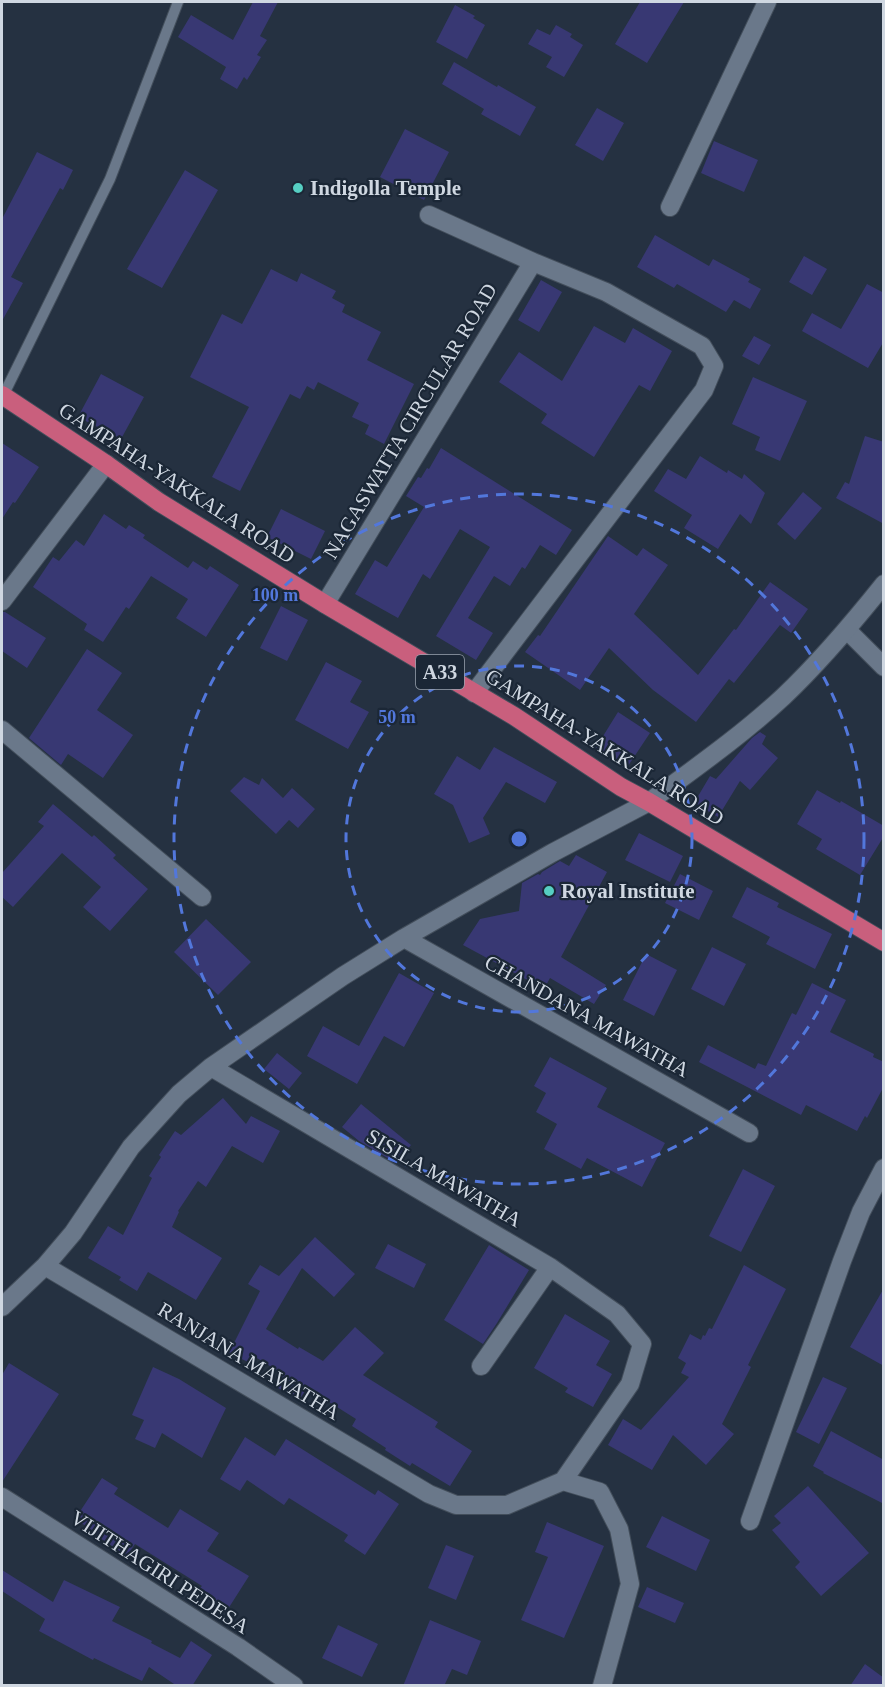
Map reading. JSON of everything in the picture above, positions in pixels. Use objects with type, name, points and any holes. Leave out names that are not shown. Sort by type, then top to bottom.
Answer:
[{"type":"highway","name":"GAMPAHA-YAKKALA ROAD","points":[[2,395],[159,502],[514,716],[621,787],[649,801],[884,942]]},
{"type":"street","points":[[670,207],[768,2]]},
{"type":"street","points":[[429,215],[606,292],[702,346],[714,366],[704,390],[474,693]]},
{"type":"street","name":"NAGASWATTA CIRCULAR ROAD","points":[[325,604],[533,262]]},
{"type":"street","points":[[2,601],[106,464]]},
{"type":"street","points":[[2,1307],[45,1266],[74,1233],[131,1148],[178,1094],[211,1067],[343,976],[404,938],[552,853],[649,801],[740,734],[782,697],[847,630],[884,584]]},
{"type":"street","points":[[847,630],[884,667]]},
{"type":"street","points":[[2,730],[202,897]]},
{"type":"street","name":"CHANDANA MAWATHA","points":[[404,938],[749,1133]]},
{"type":"street","name":"SISILA MAWATHA","points":[[211,1067],[550,1267],[616,1314],[642,1344],[630,1384],[563,1480]]},
{"type":"street","points":[[750,1521],[842,1261],[861,1212],[884,1168]]},
{"type":"street","name":"RANJANA MAWATHA","points":[[45,1266],[429,1494],[456,1505],[507,1505],[563,1480]]},
{"type":"street","points":[[481,1366],[550,1267]]},
{"type":"street","points":[[563,1480],[600,1492],[619,1529],[630,1584],[602,1686]]},
{"type":"street","name":"VIJITHAGIRI PEDESA","points":[[2,1497],[238,1647],[294,1686]]},
{"type":"lane","points":[[2,395],[110,179],[178,2]]},
{"type":"building","points":[[253,2],[278,2],[260,36],[267,40],[257,55],[261,57],[247,80],[244,77],[237,89],[220,79],[226,67],[178,37],[191,15],[233,40]]},
{"type":"building","points":[[640,2],[684,2],[647,63],[615,44]]},
{"type":"building","points":[[455,5],[475,16],[473,18],[485,25],[467,59],[436,42]]},
{"type":"building","points":[[556,25],[572,34],[570,37],[583,45],[564,77],[546,67],[552,57],[528,44],[537,29],[550,35]]},
{"type":"building","points":[[454,62],[536,107],[520,136],[481,114],[484,109],[442,84]]},
{"type":"building","points":[[597,108],[624,123],[603,161],[575,145]]},
{"type":"building","points":[[405,129],[449,152],[424,200],[380,177]]},
{"type":"building","points":[[714,141],[758,160],[744,192],[701,173]]},
{"type":"building","points":[[37,152],[73,170],[63,190],[60,188],[11,277],[23,283],[2,321],[2,219]]},
{"type":"building","points":[[185,170],[218,190],[162,288],[127,269]]},
{"type":"building","points":[[655,235],[709,266],[713,259],[750,279],[748,282],[761,289],[750,309],[734,300],[726,312],[677,284],[674,288],[637,267]]},
{"type":"building","points":[[804,256],[827,269],[812,295],[789,282]]},
{"type":"building","points":[[271,269],[297,282],[301,273],[336,291],[332,298],[345,305],[342,312],[381,332],[367,360],[414,384],[384,444],[365,434],[369,425],[352,417],[359,403],[318,382],[314,390],[307,386],[300,399],[290,394],[240,491],[212,477],[249,407],[190,377],[222,314],[242,324]]},
{"type":"building","points":[[541,280],[562,292],[539,332],[518,320]]},
{"type":"building","points":[[867,284],[884,293],[884,341],[868,368],[802,331],[812,313],[841,329]]},
{"type":"building","points":[[594,326],[625,343],[633,328],[672,351],[650,391],[639,385],[594,457],[541,423],[547,414],[499,382],[519,352],[562,381]]},
{"type":"building","points":[[754,336],[771,345],[759,365],[742,356]]},
{"type":"building","points":[[101,374],[144,397],[121,439],[78,417]]},
{"type":"building","points":[[753,377],[807,401],[780,461],[755,450],[760,437],[732,424]]},
{"type":"building","points":[[865,436],[884,442],[884,524],[836,498],[845,482],[849,484]]},
{"type":"building","points":[[2,443],[39,467],[2,519]]},
{"type":"building","points":[[441,448],[572,530],[556,555],[540,545],[525,569],[522,567],[510,586],[494,576],[468,618],[493,633],[476,660],[436,636],[490,547],[460,529],[430,579],[423,574],[398,618],[355,594],[375,560],[387,567],[424,507],[406,496],[418,477],[421,478],[427,468],[429,469]]},
{"type":"building","points":[[700,456],[727,473],[728,470],[742,479],[744,474],[765,493],[751,524],[740,514],[718,549],[684,528],[692,515],[654,491],[668,469],[686,479]]},
{"type":"building","points":[[803,492],[822,508],[795,540],[777,524]]},
{"type":"building","points":[[281,509],[325,531],[311,559],[267,537]]},
{"type":"building","points":[[104,514],[126,529],[129,525],[145,535],[143,538],[188,568],[193,561],[207,570],[210,566],[239,585],[206,637],[176,618],[188,599],[151,576],[129,609],[126,607],[103,642],[84,630],[87,624],[33,587],[53,557],[59,561],[76,540],[84,546]]},
{"type":"building","points":[[608,536],[637,556],[643,548],[668,565],[634,614],[698,675],[734,629],[736,630],[770,582],[808,609],[791,633],[780,625],[734,683],[729,679],[696,722],[653,690],[609,648],[580,690],[525,652],[538,635],[540,636]]},
{"type":"building","points":[[281,606],[308,620],[287,661],[260,648]]},
{"type":"building","points":[[2,612],[46,638],[27,668],[2,651]]},
{"type":"building","points":[[87,649],[122,673],[97,710],[133,735],[103,778],[68,754],[61,765],[29,738]]},
{"type":"building","points":[[326,662],[362,681],[350,702],[369,712],[348,749],[295,720]]},
{"type":"building","points":[[618,712],[650,733],[626,769],[595,749]]},
{"type":"building","points":[[760,732],[766,736],[762,744],[778,758],[750,790],[740,781],[718,817],[694,803],[710,776],[716,779]]},
{"type":"building","points":[[494,747],[557,782],[545,803],[506,782],[483,818],[490,834],[469,843],[453,805],[434,794],[457,756],[480,770]]},
{"type":"building","points":[[244,777],[259,785],[262,778],[283,798],[292,788],[315,809],[298,828],[289,820],[276,834],[230,791]]},
{"type":"building","points":[[817,790],[884,826],[884,836],[860,875],[816,849],[822,839],[797,824]]},
{"type":"building","points":[[53,804],[92,837],[94,835],[116,855],[113,858],[148,889],[110,931],[83,907],[101,887],[62,853],[13,907],[2,897],[2,873],[44,826],[38,822]]},
{"type":"building","points":[[639,833],[683,856],[670,882],[625,860]]},
{"type":"building","points":[[576,855],[607,872],[561,957],[606,985],[594,1004],[550,978],[544,989],[463,945],[480,919],[519,911],[522,883],[540,875],[560,861],[569,866]]},
{"type":"building","points":[[680,874],[713,891],[699,920],[665,903]]},
{"type":"building","points":[[747,887],[779,903],[777,907],[832,934],[815,969],[766,944],[770,937],[732,917]]},
{"type":"building","points":[[206,919],[251,962],[218,995],[174,952]]},
{"type":"building","points":[[712,947],[746,964],[724,1006],[691,989]]},
{"type":"building","points":[[646,954],[677,970],[654,1016],[623,1000]]},
{"type":"building","points":[[399,973],[434,993],[404,1047],[384,1036],[357,1084],[307,1056],[323,1026],[359,1046]]},
{"type":"building","points":[[812,983],[846,1000],[830,1032],[874,1054],[873,1057],[884,1062],[884,1086],[867,1118],[865,1116],[857,1131],[806,1105],[801,1115],[699,1062],[708,1045],[755,1069],[758,1063],[766,1066],[792,1013],[796,1015]]},
{"type":"building","points":[[277,1053],[302,1073],[289,1089],[264,1069]]},
{"type":"building","points":[[550,1057],[607,1088],[597,1107],[665,1143],[642,1187],[587,1158],[581,1169],[544,1149],[557,1124],[536,1112],[546,1093],[534,1086]]},
{"type":"building","points":[[223,1098],[246,1124],[251,1116],[280,1131],[263,1163],[232,1146],[206,1187],[198,1181],[178,1211],[172,1227],[222,1258],[196,1300],[148,1272],[137,1291],[119,1280],[121,1277],[88,1258],[108,1226],[123,1235],[152,1178],[149,1176],[161,1157],[159,1155],[175,1131],[181,1135]]},
{"type":"building","points":[[361,1104],[411,1145],[396,1163],[359,1141],[342,1127]]},
{"type":"building","points":[[743,1169],[775,1186],[741,1252],[709,1236]]},
{"type":"building","points":[[315,1237],[355,1274],[334,1297],[302,1268],[266,1329],[323,1361],[355,1327],[384,1353],[363,1375],[438,1422],[435,1427],[472,1451],[450,1486],[412,1463],[410,1466],[385,1450],[386,1448],[352,1426],[356,1419],[307,1388],[299,1400],[275,1386],[283,1374],[252,1355],[248,1362],[229,1353],[260,1291],[248,1284],[260,1265],[279,1276]]},
{"type":"building","points":[[388,1244],[426,1264],[414,1288],[375,1268]]},
{"type":"building","points":[[489,1245],[529,1270],[483,1344],[444,1320]]},
{"type":"building","points":[[744,1265],[786,1289],[722,1424],[734,1434],[706,1465],[673,1435],[652,1470],[608,1445],[623,1419],[641,1430],[689,1377],[681,1373],[686,1363],[678,1358],[690,1334],[701,1340],[709,1328],[712,1329]]},
{"type":"building","points":[[884,1288],[884,1366],[850,1347]]},
{"type":"building","points":[[565,1314],[610,1341],[596,1365],[612,1374],[593,1407],[565,1392],[568,1388],[534,1368]]},
{"type":"building","points":[[9,1363],[59,1394],[2,1482],[2,1375]]},
{"type":"building","points":[[153,1367],[179,1379],[226,1408],[202,1458],[162,1433],[155,1448],[135,1439],[144,1420],[132,1415]]},
{"type":"building","points":[[823,1377],[847,1388],[819,1444],[796,1432]]},
{"type":"building","points":[[831,1431],[884,1460],[884,1504],[813,1466]]},
{"type":"building","points":[[245,1437],[275,1456],[286,1439],[375,1495],[378,1490],[399,1504],[365,1555],[344,1541],[348,1535],[289,1498],[284,1505],[247,1480],[240,1491],[220,1479]]},
{"type":"building","points":[[102,1478],[118,1488],[114,1494],[168,1528],[180,1509],[219,1533],[207,1551],[249,1576],[228,1609],[209,1598],[211,1595],[200,1588],[202,1586],[135,1544],[127,1556],[75,1519]]},
{"type":"building","points":[[808,1486],[869,1553],[821,1596],[795,1567],[800,1562],[772,1530],[781,1523],[774,1516]]},
{"type":"building","points":[[662,1516],[710,1540],[696,1571],[646,1547]]},
{"type":"building","points":[[547,1522],[604,1546],[564,1638],[521,1620],[548,1557],[535,1552]]},
{"type":"building","points":[[446,1545],[474,1556],[456,1600],[428,1588]]},
{"type":"building","points":[[2,1570],[53,1602],[64,1580],[120,1607],[112,1621],[180,1658],[191,1641],[212,1655],[192,1686],[177,1686],[149,1667],[142,1681],[94,1658],[93,1660],[39,1631],[45,1619],[2,1591]]},
{"type":"building","points":[[647,1587],[684,1603],[675,1623],[638,1607]]},
{"type":"building","points":[[430,1620],[481,1641],[467,1675],[452,1669],[444,1686],[403,1686]]},
{"type":"building","points":[[338,1625],[378,1644],[362,1677],[322,1658]]},
{"type":"building","points":[[865,1664],[884,1678],[884,1686],[850,1686]]},
{"type":"place","name":"Indigolla Temple","points":[[298,188]]},
{"type":"place","name":"Royal Institute","points":[[549,891]]}]
